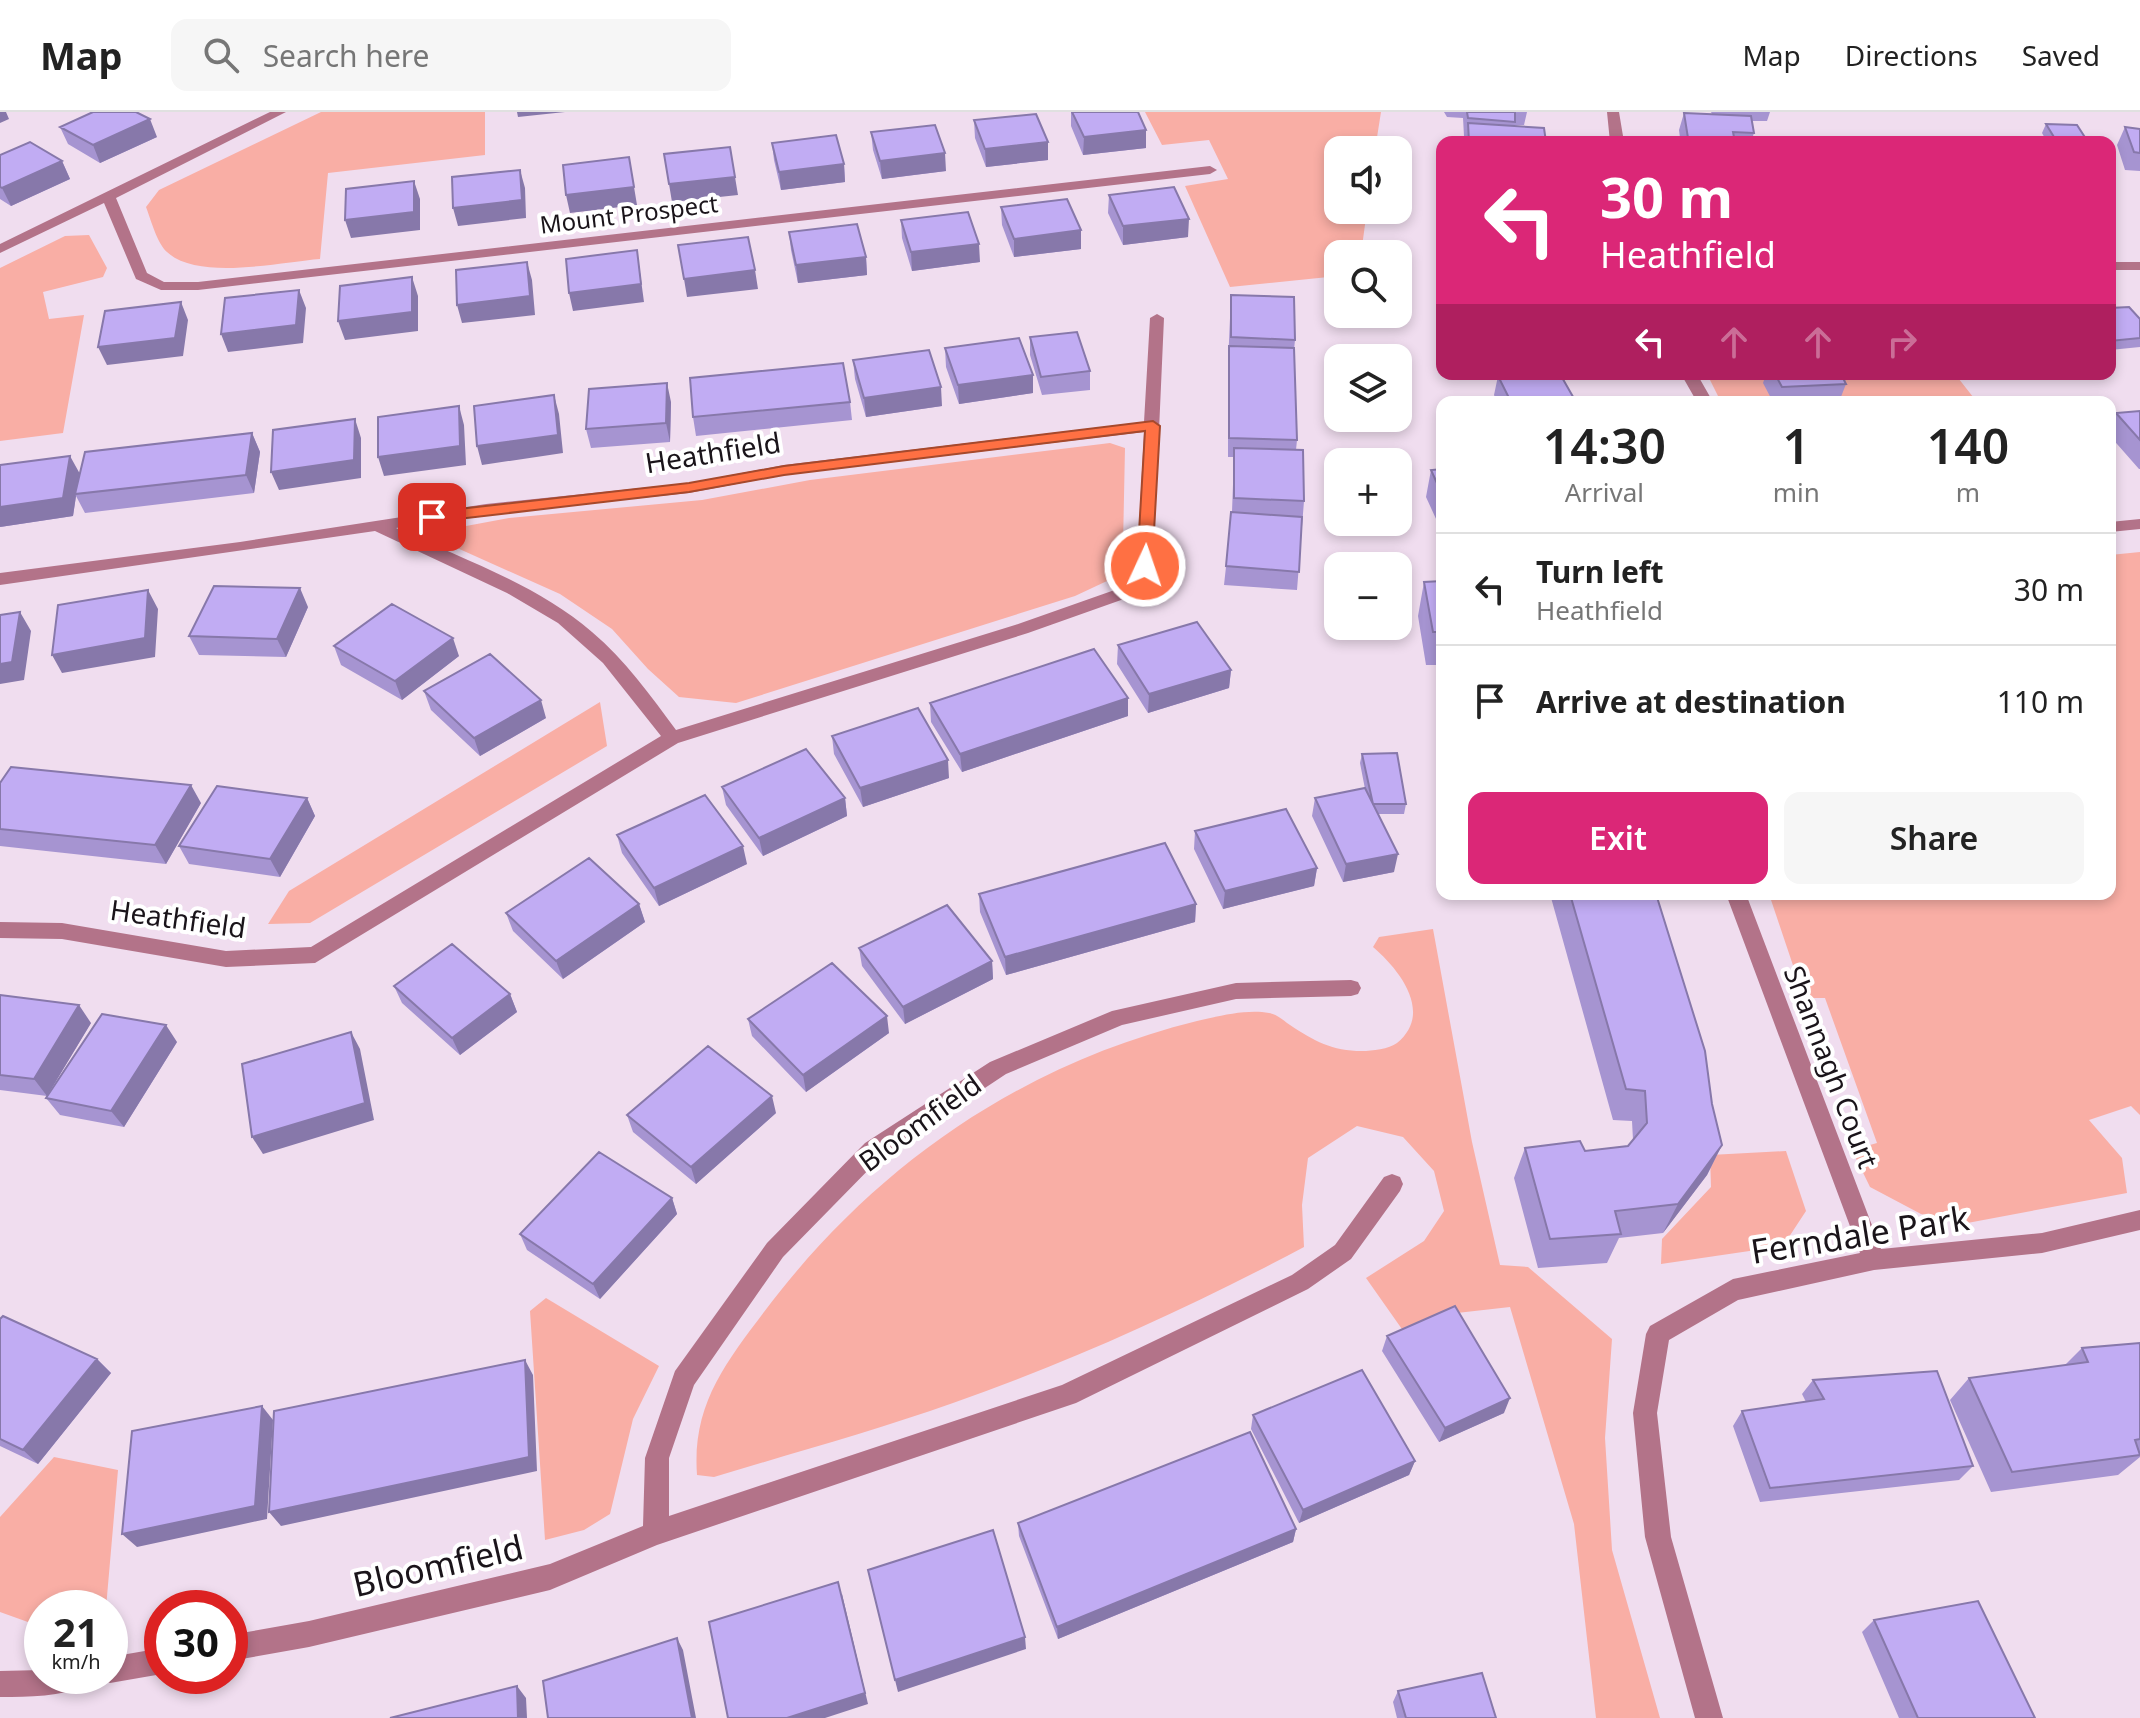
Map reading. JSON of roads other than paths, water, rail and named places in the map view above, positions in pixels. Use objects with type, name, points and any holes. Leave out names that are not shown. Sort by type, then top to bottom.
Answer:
[{"type":"street","points":[[0,249],[280,112]]},
{"type":"street","points":[[1613,112],[1616,136]]},
{"type":"street","name":"Mount Prospect","points":[[108,196],[141,276],[161,286],[198,286],[1210,170]]},
{"type":"street","points":[[2116,266],[2140,266]]},
{"type":"street","name":"Heathfield","points":[[0,930],[62,931],[226,959],[315,955],[672,738],[738,721],[819,690],[1082,610],[1132,590],[1145,566],[1157,318]]},
{"type":"street","name":"Heathfield","points":[[0,579],[486,509],[689,488],[784,470],[1153,426]]},
{"type":"street","points":[[2116,526],[2140,524]]},
{"type":"street","points":[[377,526],[525,597],[582,632],[625,673],[672,738]]},
{"type":"street","name":"Shannagh Court","points":[[1738,900],[1874,1260]]},
{"type":"street","name":"Bloomfield","points":[[656,1533],[657,1458],[684,1379],[775,1250],[873,1150],[998,1068],[1119,1017],[1236,991],[1351,988]]},
{"type":"street","name":"Bloomfield","points":[[248,1645],[309,1634],[550,1577],[656,1533],[1067,1395],[1300,1282],[1343,1252],[1392,1184]]},
{"type":"street","name":"Ferndale Park","points":[[1709,1718],[1658,1537],[1645,1413],[1658,1334],[1733,1290],[1874,1260],[2042,1243],[2140,1220]]},
{"type":"street","points":[[0,1684],[24,1684]]}]
